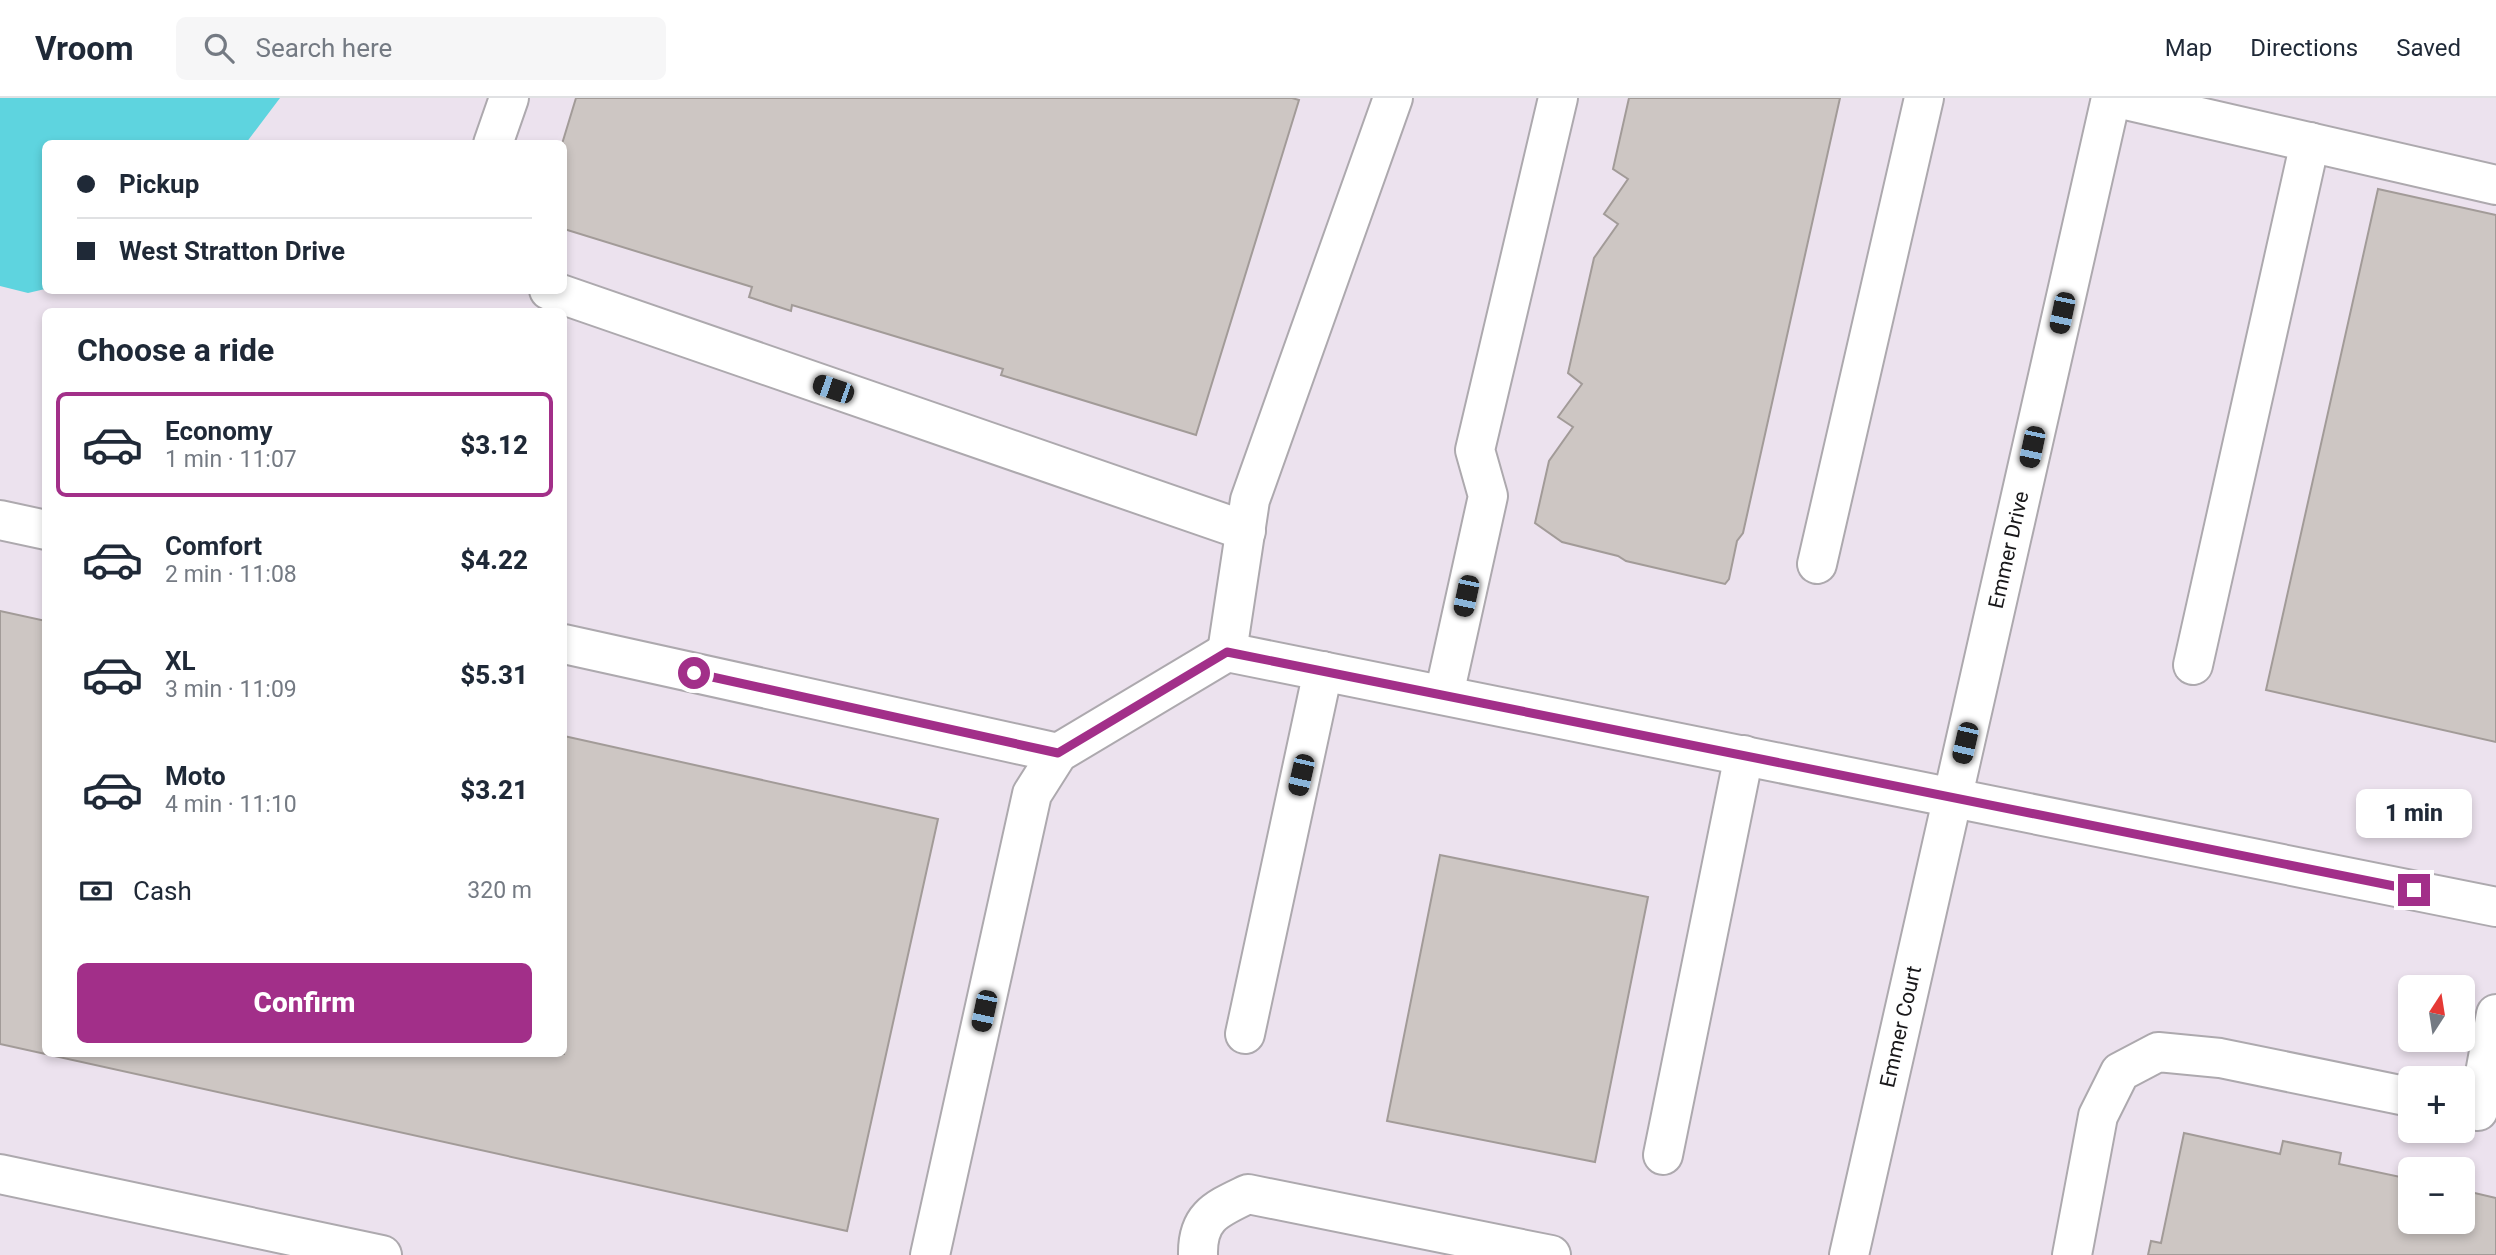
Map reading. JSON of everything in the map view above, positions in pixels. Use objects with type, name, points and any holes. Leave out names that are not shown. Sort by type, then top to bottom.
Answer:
[{"type":"street","points":[[494,140],[509,98]]},
{"type":"street","points":[[1227,652],[1250,500],[1393,98]]},
{"type":"street","points":[[1444,695],[1488,496],[1475,450],[1558,98]]},
{"type":"street","points":[[1817,564],[1924,98]]},
{"type":"street","name":"Emmer Drive","points":[[1953,797],[2110,98]]},
{"type":"street","points":[[2117,98],[2496,185]]},
{"type":"street","points":[[2193,665],[2310,142]]},
{"type":"street","points":[[561,294],[1246,531]]},
{"type":"street","points":[[0,520],[42,529]]},
{"type":"street","points":[[567,645],[1058,753]]},
{"type":"street","points":[[930,1255],[1032,794],[1058,753],[1227,652],[2496,907]]},
{"type":"street","points":[[1245,1034],[1323,671]]},
{"type":"street","points":[[1663,1155],[1744,755]]},
{"type":"street","name":"Emmer Court","points":[[1849,1255],[1953,797]]},
{"type":"street","points":[[2479,1111],[2496,1014]]},
{"type":"street","points":[[2072,1255],[2098,1116],[2120,1072],[2158,1052],[2220,1058],[2398,1095]]},
{"type":"street","points":[[0,1174],[382,1255]]},
{"type":"street","points":[[1198,1255],[1198,1238],[1214,1211],[1248,1194],[1551,1255]]},
{"type":"shaded area","points":[[0,98],[2496,98],[2496,1255],[0,1255]]},
{"type":"water","points":[[0,98],[280,98],[248,140],[42,140],[42,290],[28,293],[0,286]]},
{"type":"building","points":[[576,98],[1299,100],[1196,435],[1001,375],[1003,369],[792,305],[791,311],[749,297],[752,287],[567,230],[567,140],[563,140]]},
{"type":"building","points":[[1629,98],[1840,98],[1743,533],[1737,541],[1729,579],[1725,584],[1626,561],[1618,556],[1562,542],[1535,523],[1549,461],[1573,427],[1558,417],[1582,384],[1568,373],[1594,258],[1618,224],[1604,214],[1628,179],[1613,169]]},
{"type":"building","points":[[2378,189],[2496,215],[2496,742],[2266,690]]},
{"type":"building","points":[[0,611],[42,620],[42,1053],[0,1044]]},
{"type":"building","points":[[567,737],[938,819],[847,1231],[59,1057],[567,1057]]},
{"type":"building","points":[[1440,855],[1648,897],[1595,1162],[1387,1121]]},
{"type":"building","points":[[2184,1133],[2280,1154],[2283,1141],[2341,1153],[2339,1164],[2398,1176],[2398,1234],[2475,1234],[2475,1193],[2496,1198],[2496,1255],[2148,1255],[2151,1241],[2161,1243]]},
{"type":"route","points":[[694,673],[1058,753],[1227,652],[2414,890]]}]
